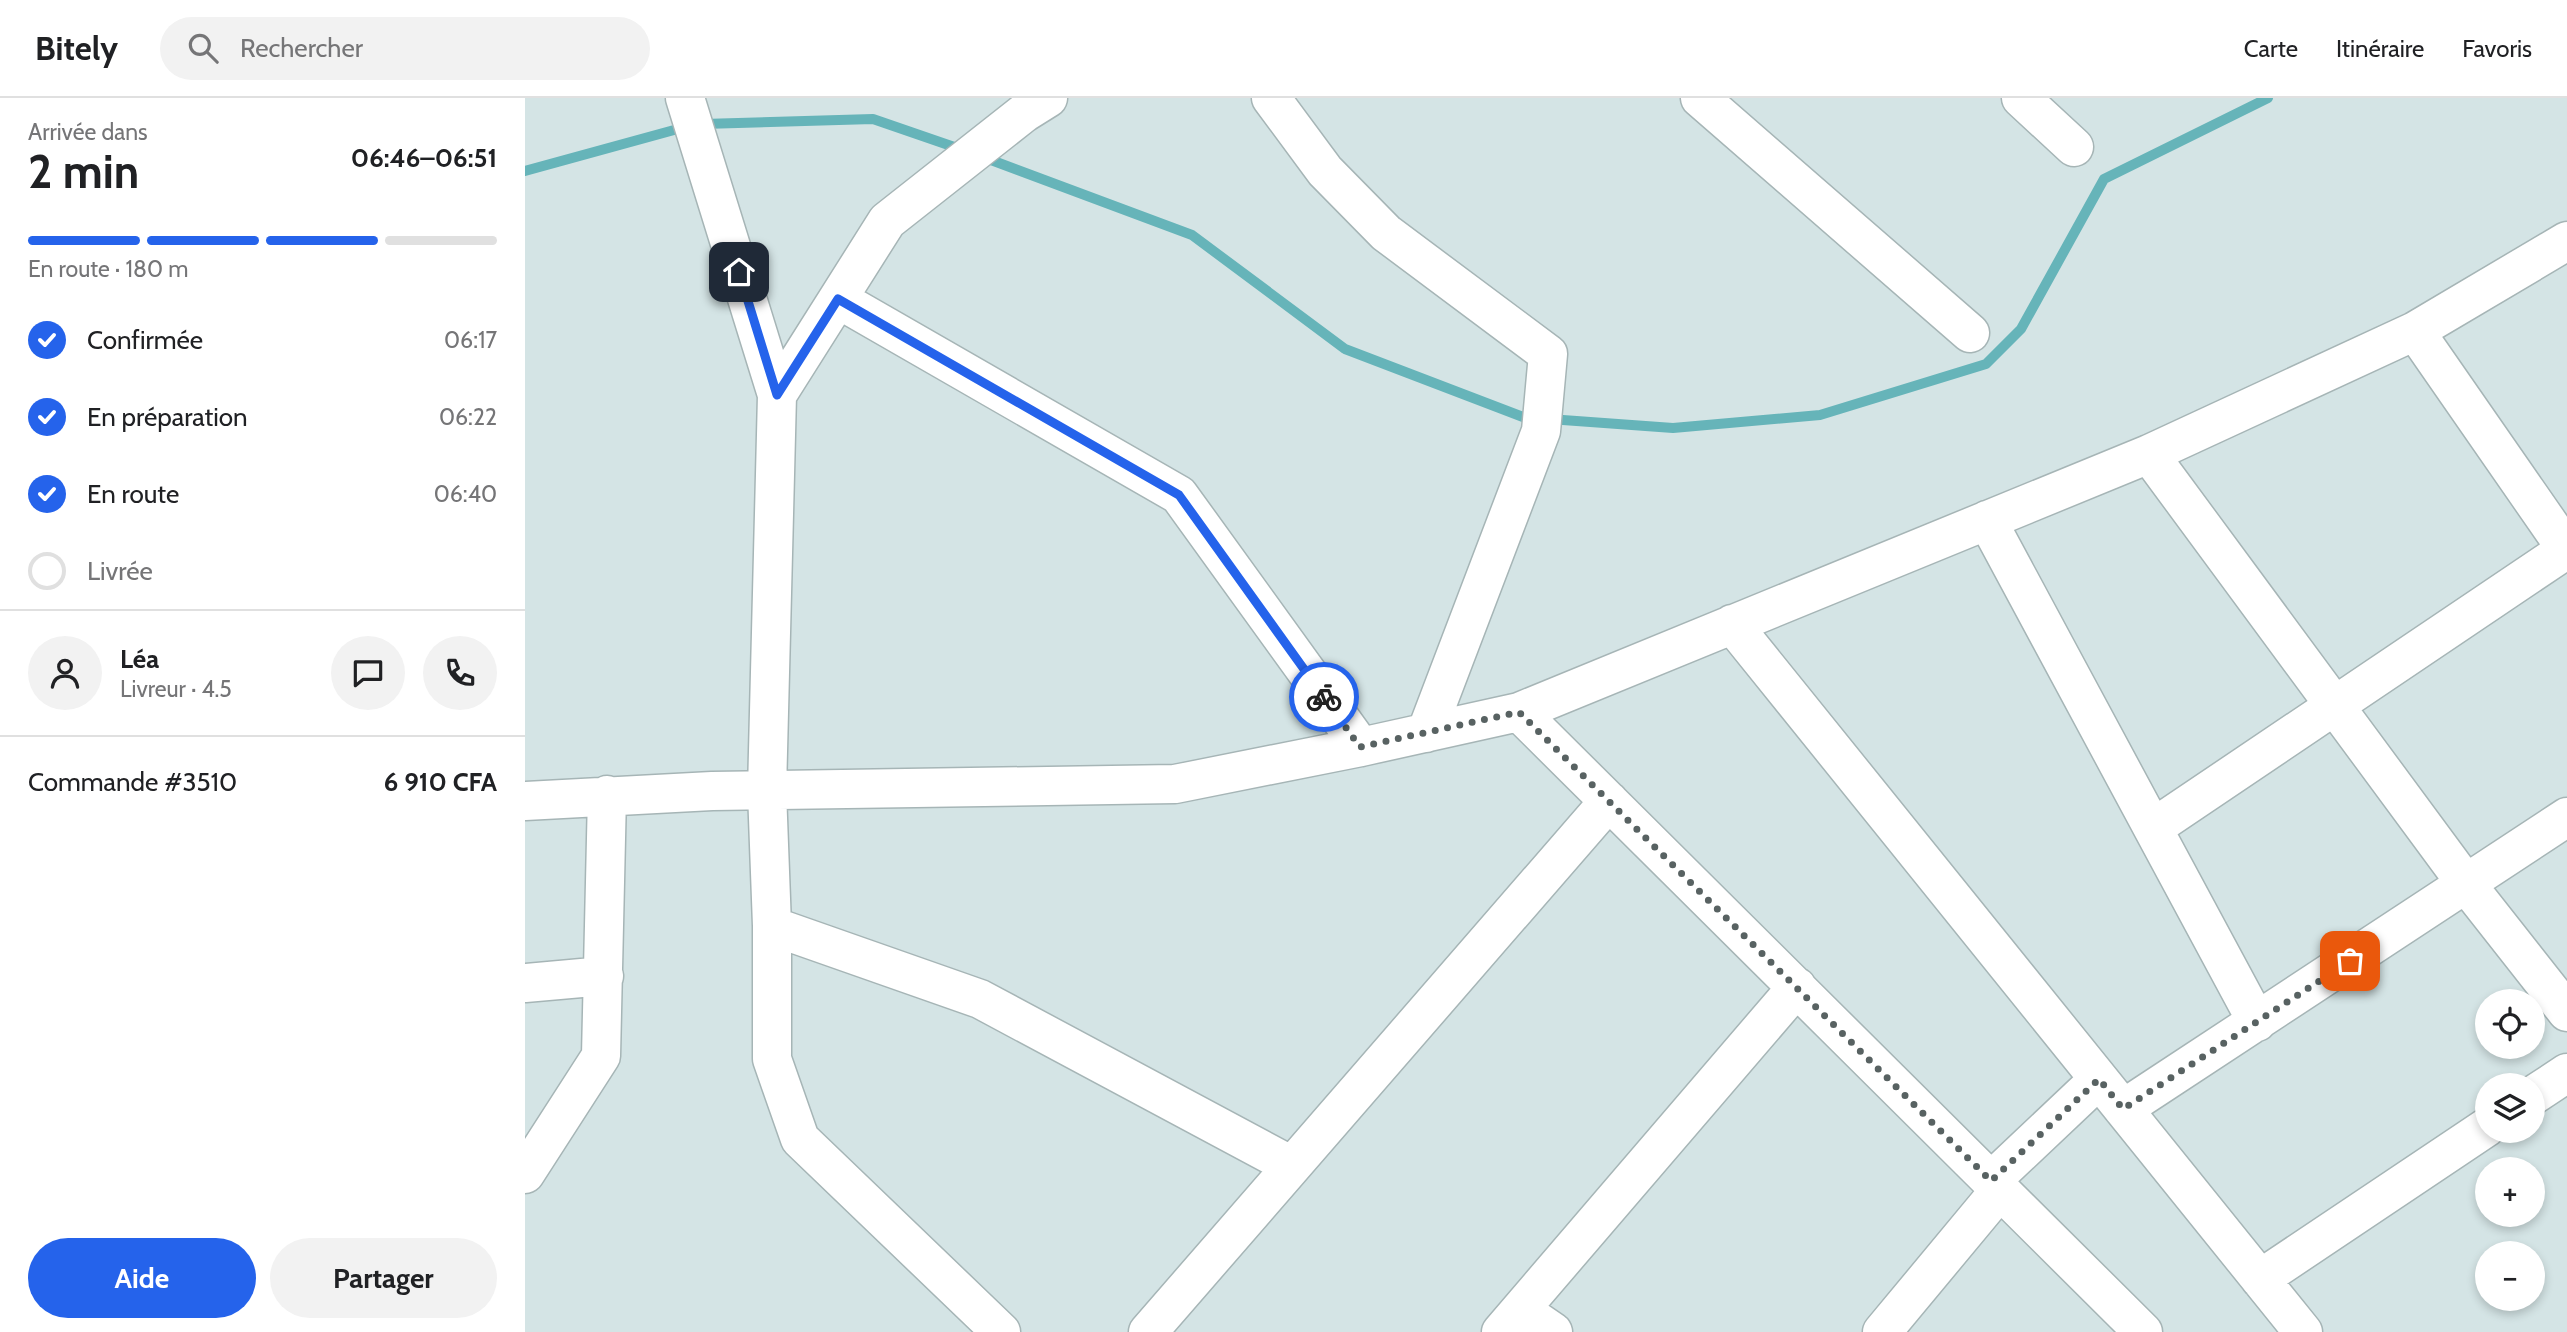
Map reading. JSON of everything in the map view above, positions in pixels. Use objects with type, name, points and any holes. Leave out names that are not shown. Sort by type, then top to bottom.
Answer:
[{"type":"street","points":[[685,98],[777,395],[767,791],[772,926],[772,1059],[800,1139],[1001,1332]]},
{"type":"street","points":[[777,395],[887,221],[1024,113],[1048,98]]},
{"type":"street","points":[[1271,98],[1325,171],[1386,233],[1548,354],[1542,420],[1426,733]]},
{"type":"street","points":[[1700,98],[1971,333]]},
{"type":"street","points":[[2021,98],[2074,147]]},
{"type":"street","points":[[525,801],[767,791],[1175,784],[1519,712],[2149,454],[2415,331],[2567,241]]},
{"type":"street","points":[[838,299],[1179,495],[1360,747]]},
{"type":"street","points":[[2153,828],[2567,550],[2415,331]]},
{"type":"street","points":[[2149,454],[2467,885],[2567,1012]]},
{"type":"street","points":[[1987,520],[2257,1022]]},
{"type":"street","points":[[1732,624],[2303,1332]]},
{"type":"street","points":[[1519,712],[2143,1332]]},
{"type":"street","points":[[525,1174],[601,1056],[607,796]]},
{"type":"street","points":[[1148,1332],[1609,801]]},
{"type":"street","points":[[2123,1109],[2567,817]]},
{"type":"street","points":[[772,926],[980,999],[1292,1166]]},
{"type":"street","points":[[525,983],[604,976]]},
{"type":"street","points":[[1553,1332],[1511,1321],[1797,988]]},
{"type":"street","points":[[2545,1087],[2567,1073]]},
{"type":"street","points":[[1882,1332],[1996,1185],[2099,1079]]},
{"type":"street","points":[[2260,1279],[2475,1135]]},
{"type":"waterway","points":[[1549,419],[1673,428],[1820,415],[1986,364],[2021,329],[2104,179],[2268,98]]},
{"type":"waterway","points":[[703,124],[873,119],[963,150]]},
{"type":"waterway","points":[[525,171],[685,127]]},
{"type":"waterway","points":[[983,157],[1192,235],[1345,349],[1523,417],[1534,418]]},
{"type":"way so far","points":[[1324,697],[1360,747],[1519,712],[1991,1181],[2099,1079],[2123,1109],[2350,961]]},
{"type":"route","points":[[739,272],[777,395],[838,299],[1179,495],[1324,697]]}]
